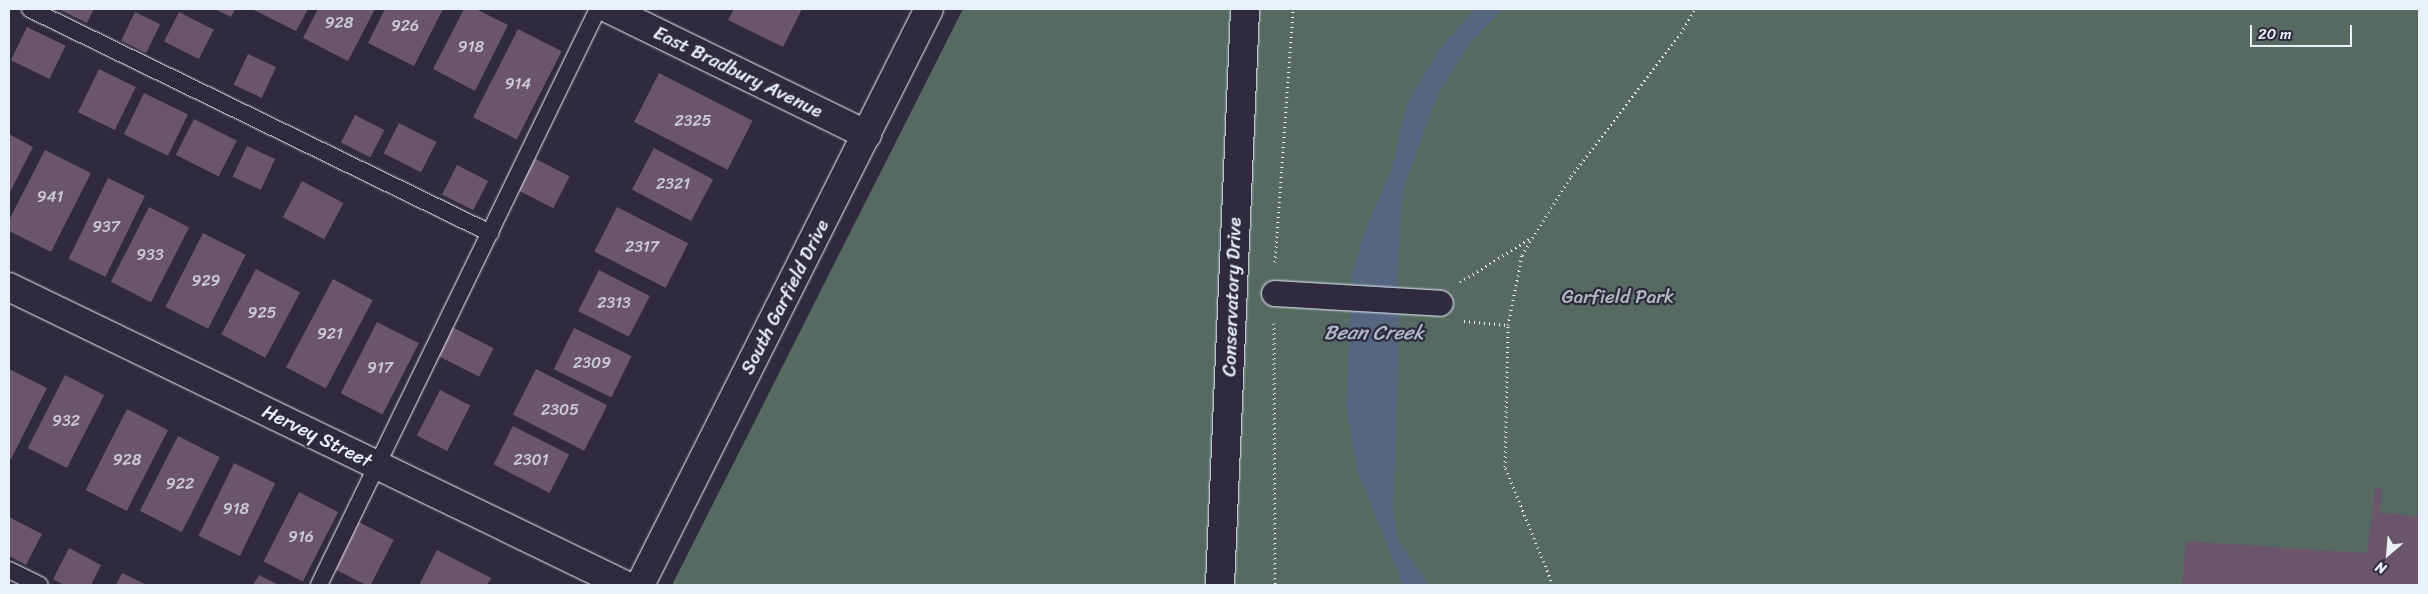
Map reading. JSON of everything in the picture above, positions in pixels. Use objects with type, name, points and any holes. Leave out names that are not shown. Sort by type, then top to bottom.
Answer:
[{"type":"street","name":"East Bradbury Avenue","points":[[609,9],[867,135]]},
{"type":"street","name":"South Garfield Drive","points":[[640,585],[929,9]]},
{"type":"street","name":"Conservatory Drive","points":[[1220,585],[1245,9]]},
{"type":"street","name":"Hervey Street","points":[[9,287],[625,585]]},
{"type":"street","points":[[1274,293],[1322,294],[1440,303]]},
{"type":"lane","points":[[30,9],[490,232]]},
{"type":"lane","points":[[319,585],[598,9]]},
{"type":"lane","points":[[9,570],[40,585]]},
{"type":"path","points":[[1553,585],[1504,467],[1508,325],[1522,255],[1571,176],[1681,33],[1695,9]]},
{"type":"path","points":[[1508,325],[1449,320],[1440,303],[1447,290],[1534,237]]},
{"type":"green space","name":"Garfield Park","points":[[963,9],[2419,9],[2419,585],[672,585]]},
{"type":"water","name":"Bean Creek","points":[[1475,9],[1503,9],[1470,43],[1438,93],[1403,189],[1397,274],[1399,333],[1393,509],[1397,539],[1429,585],[1403,585],[1358,472],[1346,406],[1352,276],[1365,230],[1392,168],[1407,103],[1440,48]]},
{"type":"building","points":[[58,9],[94,9],[87,23]]},
{"type":"building","points":[[215,9],[235,9],[231,17]]},
{"type":"building","points":[[252,9],[308,9],[296,31]]},
{"type":"building","points":[[318,9],[375,9],[348,61],[303,38]]},
{"type":"building","points":[[385,9],[443,9],[414,66],[368,43]]},
{"type":"building","points":[[464,9],[476,9],[508,25],[475,91],[433,69]]},
{"type":"building","points":[[734,9],[802,9],[783,47],[728,20]]},
{"type":"building","points":[[135,12],[160,24],[146,53],[121,41]]},
{"type":"building","points":[[179,12],[214,30],[199,59],[164,41]]},
{"type":"building","points":[[27,27],[66,46],[49,79],[11,60]]},
{"type":"building","points":[[518,29],[562,51],[517,139],[473,117]]},
{"type":"building","points":[[248,54],[276,67],[262,98],[234,85]]},
{"type":"building","points":[[99,69],[136,87],[115,130],[78,112]]},
{"type":"building","points":[[659,73],[753,121],[728,170],[634,122]]},
{"type":"building","points":[[144,93],[188,114],[168,156],[124,134]]},
{"type":"building","points":[[355,115],[384,130],[370,158],[341,143]]},
{"type":"building","points":[[194,119],[237,141],[219,176],[176,155]]},
{"type":"building","points":[[399,123],[436,142],[421,172],[384,153]]},
{"type":"building","points":[[9,134],[33,147],[9,194]]},
{"type":"building","points":[[247,146],[275,159],[261,190],[233,177]]},
{"type":"building","points":[[654,148],[713,179],[691,221],[632,189]]},
{"type":"building","points":[[45,150],[91,173],[51,252],[9,231],[9,220]]},
{"type":"building","points":[[534,158],[570,176],[553,208],[518,190]]},
{"type":"building","points":[[457,165],[488,181],[473,210],[442,194]]},
{"type":"building","points":[[108,178],[145,196],[105,277],[69,259]]},
{"type":"building","points":[[302,181],[343,203],[324,239],[283,217]]},
{"type":"building","points":[[149,207],[189,227],[151,302],[111,282]]},
{"type":"building","points":[[617,207],[688,243],[666,288],[594,252]]},
{"type":"building","points":[[203,233],[246,255],[208,329],[165,307]]},
{"type":"building","points":[[256,269],[300,292],[265,358],[221,334]]},
{"type":"building","points":[[599,270],[650,296],[629,337],[578,311]]},
{"type":"building","points":[[333,279],[373,300],[326,388],[286,367]]},
{"type":"building","points":[[377,322],[419,343],[383,415],[341,393]]},
{"type":"building","points":[[450,326],[494,348],[479,377],[435,355]]},
{"type":"building","points":[[574,328],[632,356],[611,397],[554,369]]},
{"type":"building","points":[[9,369],[47,388],[11,459],[9,458]]},
{"type":"building","points":[[536,369],[607,405],[584,451],[513,414]]},
{"type":"building","points":[[65,375],[104,395],[67,468],[28,448]]},
{"type":"building","points":[[440,390],[470,405],[447,451],[417,435]]},
{"type":"building","points":[[127,409],[168,430],[127,511],[86,490]]},
{"type":"building","points":[[513,426],[569,455],[550,493],[493,464]]},
{"type":"building","points":[[178,436],[220,457],[182,532],[140,511]]},
{"type":"building","points":[[234,463],[275,483],[240,556],[198,536]]},
{"type":"building","points":[[2382,488],[2380,513],[2419,516],[2419,585],[2182,585],[2186,541],[2367,553],[2375,489]]},
{"type":"building","points":[[299,492],[338,512],[303,581],[264,561]]},
{"type":"building","points":[[9,517],[42,534],[26,565],[9,556]]},
{"type":"building","points":[[359,522],[394,540],[371,585],[366,585],[335,569]]},
{"type":"building","points":[[69,548],[101,565],[91,585],[64,585],[53,579]]},
{"type":"building","points":[[437,550],[491,578],[487,585],[419,585]]},
{"type":"building","points":[[122,573],[147,585],[116,585]]},
{"type":"building","points":[[259,575],[279,585],[253,585]]}]
